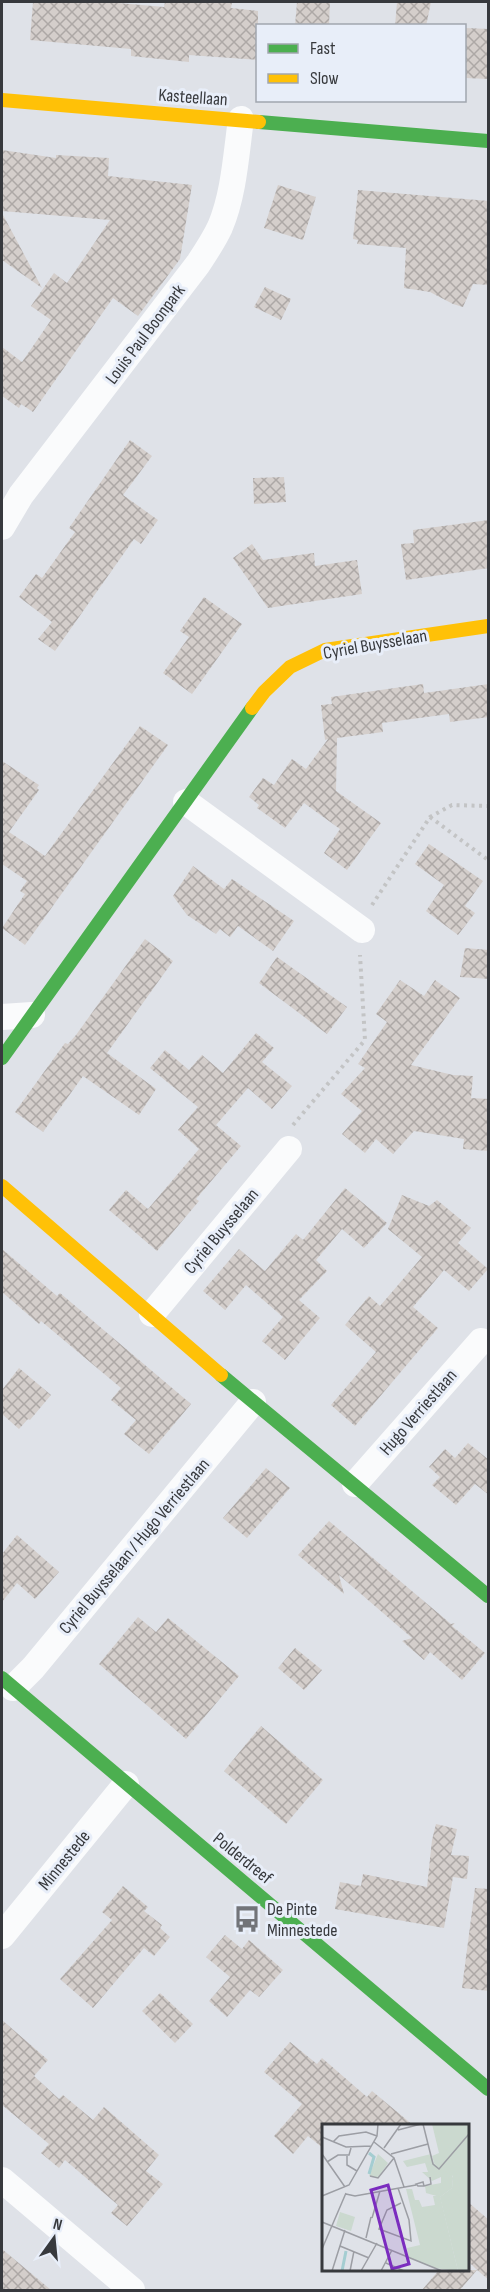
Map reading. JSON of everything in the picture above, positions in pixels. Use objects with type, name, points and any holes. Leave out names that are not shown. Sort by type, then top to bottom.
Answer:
[{"type":"street","name":"Kasteellaan","points":[[2,100],[489,141]]},
{"type":"street","name":"Louis Paul Boonpark","points":[[2,527],[21,495],[198,264],[211,243],[220,226],[229,198],[241,119]]},
{"type":"street","name":"Cyriel Buysselaan","points":[[2,1058],[264,692],[290,667],[325,650],[489,626]]},
{"type":"street","points":[[186,802],[362,930]]},
{"type":"street","points":[[2,1017],[32,1015]]},
{"type":"street","name":"Cyriel Buysselaan","points":[[152,1314],[289,1149]]},
{"type":"street","points":[[2,1186],[253,1402],[489,1596]]},
{"type":"street","name":"Hugo Verriestlaan","points":[[355,1484],[481,1341]]},
{"type":"street","name":"Cyriel Buysselaan / Hugo Verriestlaan","points":[[8,1683],[33,1668],[253,1402]]},
{"type":"street","name":"Polderdreef","points":[[8,1683],[489,2089]]},
{"type":"street","name":"Minnestede","points":[[2,1936],[126,1784]]},
{"type":"street","points":[[2,2180],[132,2290]]},
{"type":"path","points":[[289,1149],[291,1127],[365,1040],[360,958],[362,930],[366,916],[430,817],[452,805],[489,806]]},
{"type":"path","points":[[430,817],[489,860]]},
{"type":"building","points":[[33,2],[107,2],[164,7],[165,2],[232,2],[231,8],[258,11],[256,60],[189,55],[189,62],[131,56],[131,49],[30,40]]},
{"type":"building","points":[[297,2],[330,2],[329,24],[295,24]]},
{"type":"building","points":[[397,2],[431,2],[426,24],[395,24]]},
{"type":"building","points":[[466,28],[489,29],[489,79],[466,78]]},
{"type":"building","points":[[2,150],[56,158],[56,155],[109,158],[108,176],[192,185],[180,259],[138,316],[113,298],[33,412],[21,404],[19,408],[2,396],[2,347],[22,362],[51,320],[31,306],[54,273],[67,283],[110,220],[2,211]]},
{"type":"building","points":[[278,185],[316,197],[303,240],[264,228]]},
{"type":"building","points":[[358,190],[489,201],[489,285],[473,284],[463,307],[430,292],[404,288],[406,248],[357,244],[358,240],[353,239]]},
{"type":"building","points":[[2,213],[42,288],[2,260]]},
{"type":"building","points":[[265,287],[291,299],[281,320],[254,307]]},
{"type":"building","points":[[130,440],[152,456],[123,495],[158,520],[141,544],[134,539],[55,651],[38,639],[52,622],[19,597],[36,574],[42,578],[75,532],[69,528]]},
{"type":"building","points":[[284,477],[286,502],[254,504],[253,478]]},
{"type":"building","points":[[489,520],[489,568],[406,580],[401,544],[414,543],[413,530]]},
{"type":"building","points":[[252,544],[263,560],[314,553],[315,566],[357,560],[362,594],[268,608],[233,558]]},
{"type":"building","points":[[204,597],[242,624],[192,694],[163,673],[189,637],[180,631]]},
{"type":"building","points":[[423,684],[424,693],[489,684],[489,717],[450,722],[449,714],[382,723],[383,732],[337,738],[336,791],[381,823],[347,870],[324,853],[340,829],[304,803],[285,828],[257,808],[259,805],[249,797],[263,778],[274,785],[292,759],[306,769],[328,739],[325,740],[321,705],[332,704],[331,697]]},
{"type":"building","points":[[140,726],[168,745],[25,945],[2,928],[25,894],[20,891],[27,881],[2,864],[2,761],[39,785],[37,788],[39,790],[9,832],[45,856]]},
{"type":"building","points":[[429,844],[483,881],[465,906],[475,913],[458,935],[426,911],[444,885],[415,864]]},
{"type":"building","points":[[193,866],[224,889],[232,879],[294,921],[273,951],[238,926],[230,937],[220,929],[216,934],[187,915],[173,896]]},
{"type":"building","points":[[145,939],[173,961],[107,1053],[156,1089],[139,1115],[83,1076],[43,1132],[15,1112],[65,1043],[68,1044],[76,1035]]},
{"type":"building","points":[[465,948],[489,950],[489,979],[460,977]]},
{"type":"building","points":[[277,957],[347,1007],[327,1034],[259,983]]},
{"type":"building","points":[[400,980],[424,996],[435,980],[460,998],[411,1065],[453,1075],[473,1076],[471,1098],[489,1099],[489,1151],[463,1149],[464,1139],[414,1131],[393,1154],[376,1139],[365,1153],[342,1134],[362,1111],[341,1094],[365,1068],[358,1064],[387,1022],[376,1014]]},
{"type":"building","points":[[256,1033],[274,1048],[262,1062],[292,1086],[272,1109],[248,1088],[216,1125],[241,1146],[196,1199],[199,1201],[157,1251],[109,1210],[126,1190],[148,1209],[199,1149],[178,1130],[198,1107],[150,1068],[165,1050],[189,1070],[202,1055],[223,1073]]},
{"type":"building","points":[[345,1188],[387,1223],[364,1248],[342,1229],[316,1260],[327,1271],[299,1300],[320,1318],[285,1360],[262,1341],[283,1317],[246,1285],[225,1310],[203,1291],[239,1249],[265,1271],[296,1234],[303,1240]]},
{"type":"building","points":[[402,1195],[429,1206],[437,1200],[471,1228],[458,1243],[488,1269],[469,1291],[444,1270],[413,1307],[438,1328],[355,1426],[331,1405],[376,1352],[345,1325],[369,1296],[380,1306],[422,1257],[388,1229]]},
{"type":"building","points":[[2,1249],[57,1296],[60,1293],[191,1404],[149,1454],[124,1434],[136,1420],[111,1400],[121,1388],[41,1321],[39,1324],[2,1292]]},
{"type":"building","points":[[19,1368],[51,1395],[30,1420],[28,1419],[19,1429],[2,1414],[2,1390]]},
{"type":"building","points":[[468,1443],[489,1460],[489,1495],[475,1484],[456,1505],[432,1485],[440,1477],[429,1467],[445,1449],[455,1458]]},
{"type":"building","points":[[266,1468],[290,1488],[247,1538],[223,1518]]},
{"type":"building","points":[[329,1521],[451,1624],[455,1623],[452,1626],[485,1653],[462,1680],[430,1652],[424,1660],[402,1641],[412,1638],[339,1575],[344,1594],[298,1555]]},
{"type":"building","points":[[17,1535],[59,1572],[35,1599],[17,1583],[2,1602],[2,1554]]},
{"type":"building","points":[[138,1617],[156,1632],[168,1618],[239,1676],[186,1739],[99,1664]]},
{"type":"building","points":[[295,1648],[322,1670],[304,1690],[278,1668]]},
{"type":"building","points":[[261,1726],[323,1780],[286,1824],[224,1771]]},
{"type":"building","points":[[436,1824],[457,1829],[451,1855],[469,1856],[467,1879],[453,1877],[444,1928],[335,1909],[340,1882],[361,1886],[363,1874],[427,1887]]},
{"type":"building","points":[[123,1886],[148,1907],[144,1911],[162,1925],[160,1928],[170,1937],[154,1956],[144,1948],[93,2008],[60,1979],[112,1920],[102,1912]]},
{"type":"building","points":[[475,1888],[489,1889],[489,1991],[462,1988]]},
{"type":"building","points":[[225,1935],[242,1949],[249,1940],[283,1970],[259,1997],[250,1990],[227,2017],[209,2001],[230,1977],[206,1957]]},
{"type":"building","points":[[160,1993],[193,2024],[175,2043],[142,2011]]},
{"type":"building","points":[[2,2020],[48,2060],[34,2076],[59,2099],[63,2095],[93,2120],[104,2107],[159,2155],[146,2171],[163,2184],[127,2226],[111,2213],[118,2205],[65,2160],[59,2168],[41,2153],[49,2144],[2,2105]]},
{"type":"building","points":[[290,2042],[317,2064],[322,2058],[367,2097],[372,2091],[412,2124],[322,2124],[322,2147],[308,2136],[293,2154],[274,2136],[302,2104],[264,2072]]},
{"type":"building","points":[[469,2203],[489,2220],[489,2280],[469,2262]]},
{"type":"building","points":[[2,2249],[51,2290],[2,2290]]},
{"type":"building","points":[[477,2270],[460,2290],[422,2290],[438,2271]]},
{"type":"traffic: fast","points":[[259,122],[488,141]]},
{"type":"traffic: fast","points":[[2,1058],[252,708]]},
{"type":"traffic: fast","points":[[221,1375],[488,1596]]},
{"type":"traffic: fast","points":[[2,1678],[488,2089]]},
{"type":"traffic: slow","points":[[2,100],[259,122]]},
{"type":"traffic: slow","points":[[252,708],[264,692],[290,667],[325,650],[488,626]]},
{"type":"traffic: slow","points":[[2,1186],[221,1375]]},
{"type":"place","name":"De Pinte Minnestede","points":[[247,1919]]}]
